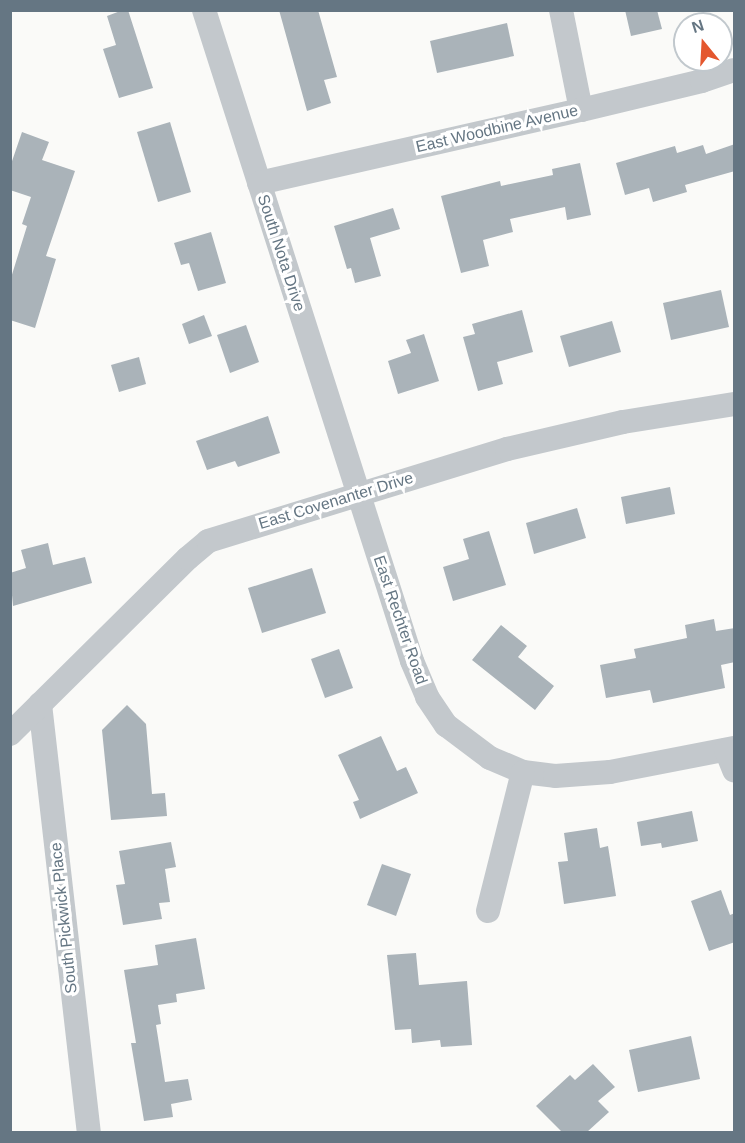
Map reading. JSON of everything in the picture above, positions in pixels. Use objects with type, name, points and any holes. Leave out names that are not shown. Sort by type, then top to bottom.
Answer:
[{"type":"street","name":"South Nota Drive","points":[[204,10],[359,495]]},
{"type":"street","points":[[561,10],[581,110]]},
{"type":"street","name":"East Woodbine Avenue","points":[[259,183],[581,110],[702,81],[735,70]]},
{"type":"street","name":"East Covenanter Drive","points":[[10,734],[208,541],[517,447],[624,422],[735,404]]},
{"type":"street","name":"East Rechter Road","points":[[359,495],[408,651],[427,697],[446,725],[458,736],[490,758],[523,772],[555,776],[584,776],[732,756]]},
{"type":"street","name":"South Pickwick Place","points":[[40,704],[89,1132]]},
{"type":"street","points":[[488,911],[523,772]]},
{"type":"building","points":[[128,10],[153,88],[119,98],[103,49],[116,45],[107,16]]},
{"type":"building","points":[[279,10],[318,10],[337,77],[324,80],[331,103],[307,111]]},
{"type":"building","points":[[625,10],[657,10],[662,29],[631,36]]},
{"type":"building","points":[[507,23],[514,56],[437,73],[430,41]]},
{"type":"building","points":[[170,122],[191,192],[158,202],[137,132]]},
{"type":"building","points":[[22,132],[49,142],[42,160],[75,171],[46,256],[56,259],[35,328],[10,320],[10,281],[27,226],[22,224],[31,197],[10,190],[10,167]]},
{"type":"building","points":[[735,144],[735,171],[685,185],[687,192],[653,202],[649,188],[625,195],[616,163],[675,146],[677,153],[703,145],[706,154]]},
{"type":"building","points":[[580,163],[591,215],[567,220],[565,207],[510,219],[513,232],[483,240],[489,266],[461,273],[441,196],[500,181],[501,186],[553,175],[552,169]]},
{"type":"building","points":[[393,208],[400,229],[370,238],[381,276],[355,283],[351,268],[347,269],[334,226]]},
{"type":"building","points":[[211,232],[226,283],[198,291],[189,263],[181,265],[174,243]]},
{"type":"building","points":[[721,290],[729,327],[671,340],[663,303]]},
{"type":"building","points":[[522,310],[533,352],[497,362],[503,384],[478,391],[463,337],[475,334],[472,324]]},
{"type":"building","points":[[204,315],[212,336],[189,344],[182,324]]},
{"type":"building","points":[[612,321],[621,352],[569,367],[560,336]]},
{"type":"building","points":[[246,325],[259,362],[230,373],[217,335]]},
{"type":"building","points":[[424,334],[439,381],[398,394],[388,361],[411,353],[406,340]]},
{"type":"building","points":[[139,357],[146,384],[119,392],[111,365]]},
{"type":"building","points":[[268,416],[280,453],[238,467],[235,461],[207,470],[196,441]]},
{"type":"building","points":[[670,487],[675,514],[626,524],[621,497]]},
{"type":"building","points":[[577,508],[586,538],[534,554],[526,523]]},
{"type":"building","points":[[489,531],[506,585],[453,601],[443,567],[469,559],[463,539]]},
{"type":"building","points":[[48,543],[53,565],[85,557],[92,583],[13,606],[10,573],[26,568],[21,550]]},
{"type":"building","points":[[312,568],[326,613],[262,633],[248,588]]},
{"type":"building","points":[[714,619],[716,631],[735,628],[735,662],[721,665],[725,688],[653,703],[650,690],[606,698],[600,665],[636,658],[634,649],[687,638],[685,625]]},
{"type":"building","points":[[501,625],[527,646],[518,657],[554,686],[535,710],[472,660]]},
{"type":"building","points":[[339,649],[353,688],[325,698],[311,659]]},
{"type":"building","points":[[127,705],[146,724],[152,794],[165,793],[167,816],[111,820],[102,730]]},
{"type":"building","points":[[381,736],[397,771],[406,767],[418,793],[360,819],[353,802],[359,800],[338,755]]},
{"type":"building","points":[[692,811],[698,841],[662,848],[661,843],[641,846],[637,822]]},
{"type":"building","points":[[597,828],[600,848],[608,846],[616,896],[564,904],[558,862],[568,861],[564,833]]},
{"type":"building","points":[[171,842],[176,867],[165,869],[170,902],[159,903],[162,919],[123,925],[116,885],[125,884],[119,851]]},
{"type":"building","points":[[382,864],[411,874],[396,916],[367,905]]},
{"type":"building","points":[[721,890],[730,915],[735,913],[735,942],[709,951],[691,901]]},
{"type":"building","points":[[196,938],[205,989],[176,994],[177,1002],[158,1005],[161,1024],[156,1025],[165,1082],[188,1079],[192,1100],[171,1104],[173,1117],[144,1121],[131,1043],[136,1043],[124,970],[158,965],[155,945]]},
{"type":"building","points":[[416,953],[419,985],[467,981],[472,1045],[441,1047],[440,1040],[412,1043],[411,1029],[395,1030],[387,955]]},
{"type":"building","points":[[691,1036],[700,1079],[638,1092],[629,1050]]},
{"type":"building","points":[[593,1064],[615,1087],[598,1101],[609,1112],[587,1132],[562,1132],[536,1106],[570,1075],[575,1080]]}]
